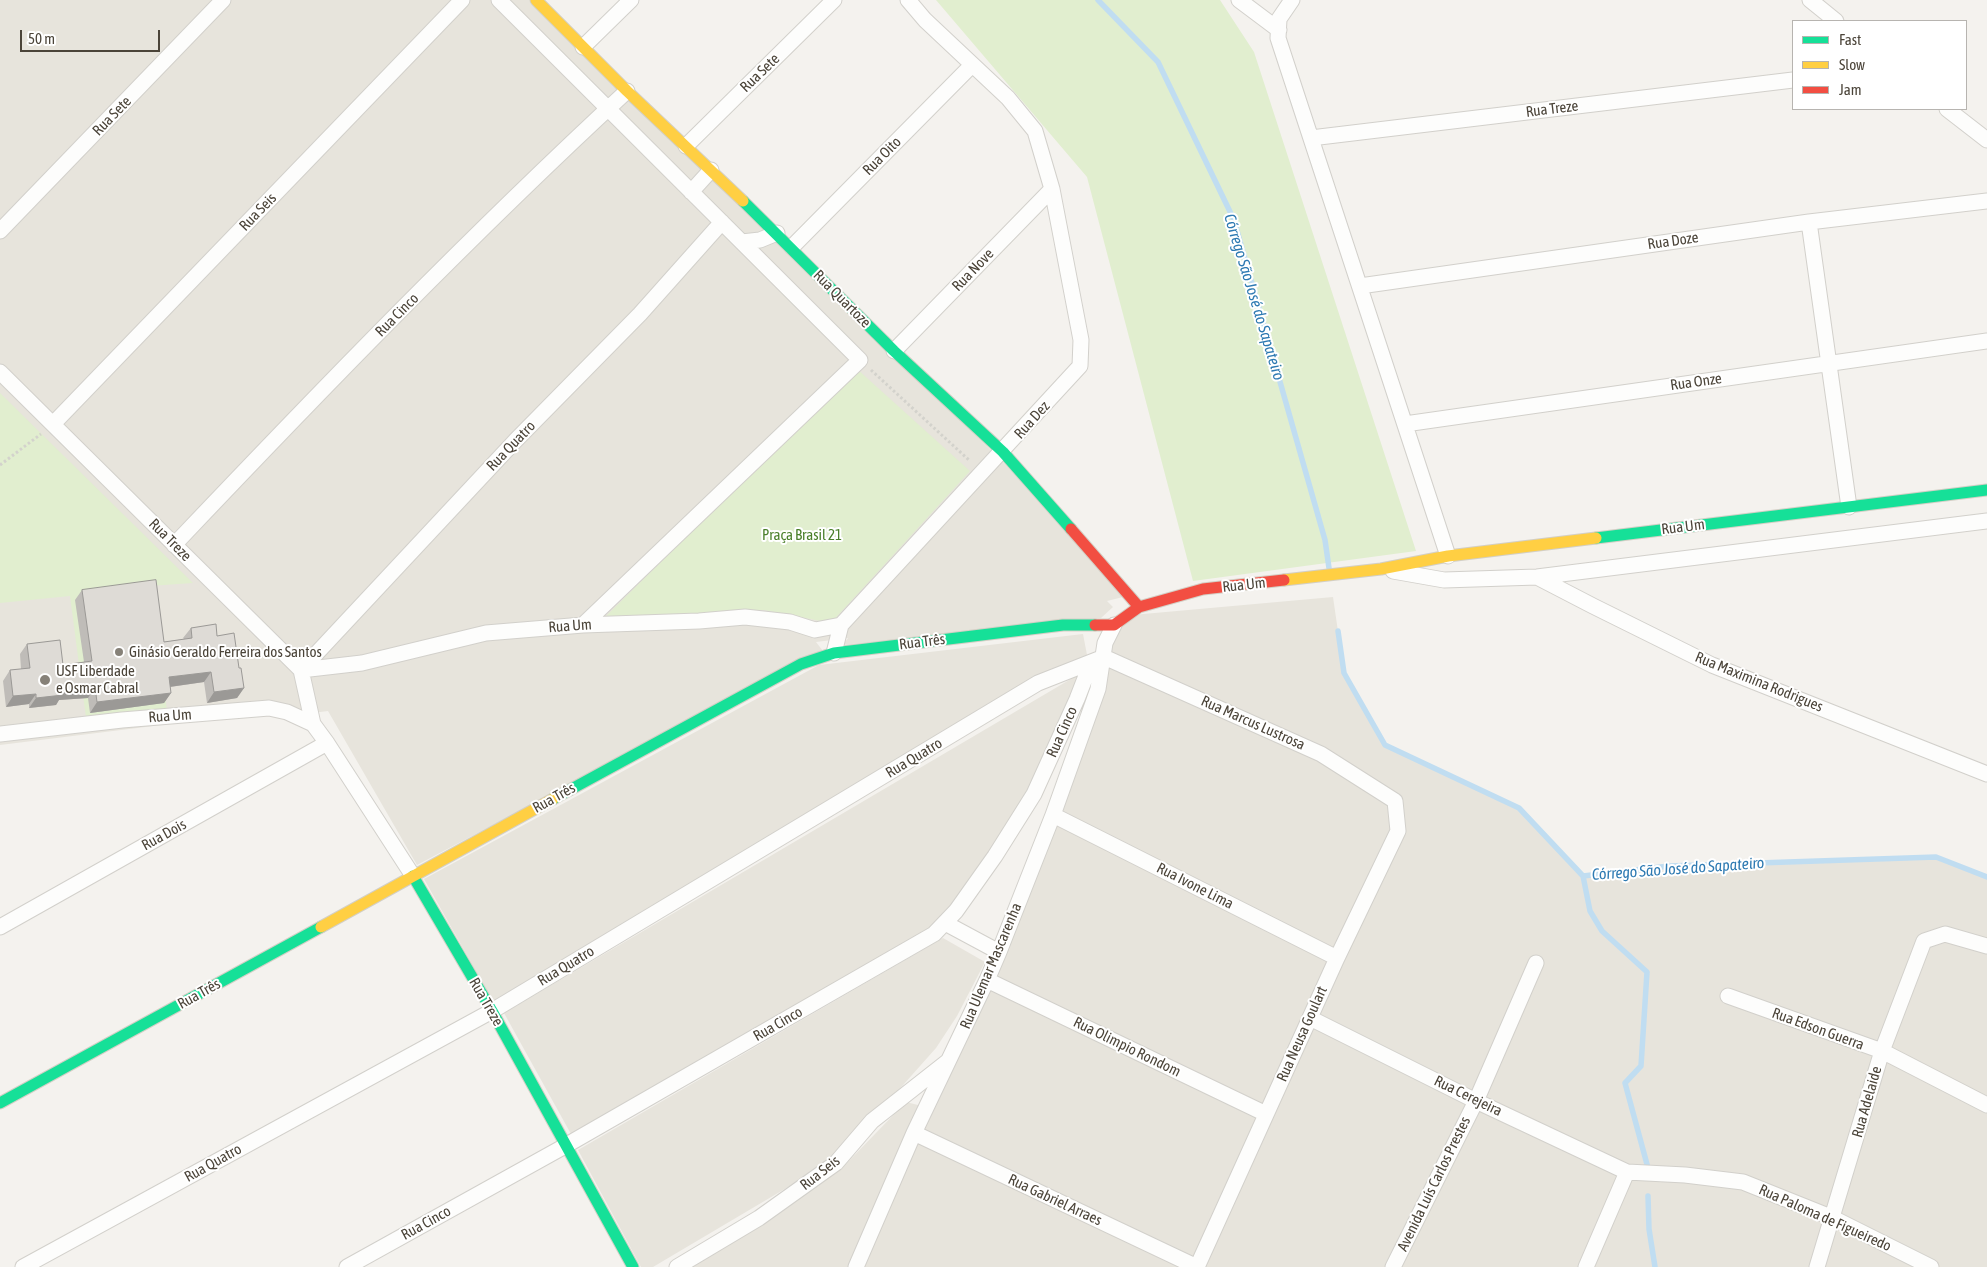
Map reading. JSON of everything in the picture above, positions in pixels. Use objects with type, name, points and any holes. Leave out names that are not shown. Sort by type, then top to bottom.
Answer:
[{"type":"street","name":"Rua Sete","points":[[0,231],[223,0]]},
{"type":"street","name":"Rua Seis","points":[[53,424],[462,0]]},
{"type":"street","name":"Rua Quartoze","points":[[499,0],[860,360]]},
{"type":"street","name":"Rua Quartoze","points":[[536,0],[627,91],[792,247],[894,351],[1002,452],[1139,607]]},
{"type":"street","points":[[583,47],[631,0]]},
{"type":"street","name":"Rua Sete","points":[[686,146],[834,0]]},
{"type":"street","points":[[908,0],[925,20],[1008,98],[1035,131],[1052,189]]},
{"type":"street","points":[[1239,0],[1278,30]]},
{"type":"street","points":[[1292,0],[1279,18],[1278,38],[1448,556]]},
{"type":"street","points":[[1810,0],[1835,20]]},
{"type":"street","name":"Rua Oito","points":[[792,247],[972,66]]},
{"type":"street","name":"Rua Treze","points":[[1311,138],[1792,80]]},
{"type":"street","name":"Rua Cinco","points":[[174,545],[337,375],[627,91]]},
{"type":"street","points":[[1948,110],[1987,140]]},
{"type":"street","points":[[691,192],[711,170]]},
{"type":"street","name":"Rua Nove","points":[[894,351],[1052,189]]},
{"type":"street","name":"Rua Dez","points":[[841,625],[1080,366],[1081,340],[1052,189]]},
{"type":"street","name":"Rua Doze","points":[[1360,286],[1809,222],[1987,201]]},
{"type":"street","name":"Rua Quatro","points":[[301,670],[515,441],[640,314],[722,222]]},
{"type":"street","points":[[1809,222],[1849,507]]},
{"type":"street","points":[[742,242],[760,240],[777,233]]},
{"type":"street","name":"Rua Onze","points":[[1405,424],[1987,341]]},
{"type":"street","points":[[584,625],[860,360]]},
{"type":"street","name":"Rua Treze","points":[[0,372],[301,670]]},
{"type":"street","name":"Rua Um","points":[[1114,624],[1139,607],[1203,589],[1381,569],[1448,556],[1987,490]]},
{"type":"street","name":"Rua Um","points":[[1381,569],[1444,580],[1537,577],[1987,521]]},
{"type":"street","name":"Rua Maximina Rodrigues","points":[[1537,577],[1712,665],[1987,774]]},
{"type":"street","name":"Rua Um","points":[[301,670],[362,663],[486,632],[745,617],[790,622],[815,630],[841,625]]},
{"type":"street","points":[[1098,660],[1114,624]]},
{"type":"street","name":"Rua Três","points":[[0,1103],[801,664],[834,653],[1064,625],[1114,624]]},
{"type":"street","points":[[834,653],[841,625]]},
{"type":"street","name":"Rua Cinco","points":[[347,1267],[565,1146],[934,934],[956,911],[995,856],[1034,794],[1077,699],[1098,660]]},
{"type":"street","name":"Rua Quatro","points":[[23,1267],[492,1011],[1038,683],[1098,660]]},
{"type":"street","name":"Rua Marcus Lustrosa","points":[[1098,660],[1321,754],[1395,801]]},
{"type":"street","name":"Rua Ulemar Mascarenha","points":[[856,1267],[914,1133],[999,952],[1053,815],[1098,689],[1098,660]]},
{"type":"street","points":[[301,670],[313,724]]},
{"type":"street","name":"Rua Um","points":[[0,734],[122,720],[269,708],[287,712],[313,724],[328,743]]},
{"type":"street","name":"Rua Treze","points":[[328,743],[412,876],[492,1011],[565,1146],[634,1267]]},
{"type":"street","name":"Rua Dois","points":[[0,927],[328,743]]},
{"type":"street","name":"Rua Neusa Goulart","points":[[1197,1267],[1337,958],[1398,831],[1395,801]]},
{"type":"street","name":"Rua Ivone Lima","points":[[1053,815],[1337,958]]},
{"type":"street","points":[[945,923],[999,952]]},
{"type":"street","name":"Rua Adelaide","points":[[1817,1267],[1882,1051],[1924,941],[1946,934],[1987,946]]},
{"type":"street","name":"Avenida Luís Carlos Prestes","points":[[1393,1267],[1476,1101],[1536,963]]},
{"type":"street","name":"Rua Olimpio Rondom","points":[[987,980],[1266,1114]]},
{"type":"street","name":"Rua Edson Guerra","points":[[1728,996],[1882,1051],[1987,1105]]},
{"type":"street","name":"Rua Cerejeira","points":[[1310,1018],[1476,1101],[1627,1172]]},
{"type":"street","name":"Rua Seis","points":[[677,1267],[759,1218],[836,1163],[872,1120],[949,1060]]},
{"type":"street","name":"Rua Gabriel Arraes","points":[[914,1133],[1197,1267]]},
{"type":"street","points":[[1586,1267],[1627,1172]]},
{"type":"street","name":"Rua Paloma de Figueiredo","points":[[1627,1172],[1685,1175],[1743,1182],[1833,1218],[1931,1267]]},
{"type":"path","points":[[860,360],[983,473]]},
{"type":"path","points":[[0,466],[53,424]]},
{"type":"shaded area","points":[[0,0],[539,0],[1135,594],[1107,601],[1113,607],[1101,618],[843,645],[848,638],[816,642],[823,651],[417,865],[328,711],[305,714],[250,714],[0,745]]},
{"type":"shaded area","points":[[1333,597],[1344,673],[1385,745],[1519,808],[1583,876],[1669,866],[1936,857],[1987,877],[1987,1267],[859,1267],[1056,816],[1110,617]]},
{"type":"shaded area","points":[[1083,634],[1087,655],[494,1003],[424,879],[819,665]]},
{"type":"shaded area","points":[[1081,673],[1033,780],[960,902],[914,941],[571,1134],[504,1013]]},
{"type":"shaded area","points":[[943,938],[985,962],[957,1016],[936,1048],[856,1138],[832,1161],[653,1267],[641,1267],[578,1150]]},
{"type":"shaded area","points":[[906,1102],[922,1106],[852,1267],[693,1267],[843,1167]]},
{"type":"green space","points":[[936,0],[1220,0],[1254,52],[1416,551],[1193,581],[1087,177]]},
{"type":"green space","name":"Praça Brasil 21","points":[[857,369],[970,471],[831,623],[764,610],[601,621]]},
{"type":"green space","points":[[0,393],[193,583],[149,586],[167,710],[86,718],[70,596],[0,603]]},
{"type":"building","points":[[156,580],[164,642],[192,638],[191,628],[216,624],[217,636],[234,633],[244,688],[214,692],[211,672],[169,677],[171,693],[97,702],[95,687],[62,691],[63,695],[36,698],[36,694],[13,696],[10,670],[30,668],[27,644],[60,640],[63,665],[92,661],[82,590]]},
{"type":"waterway","name":"Córrego São José do Sapateiro","points":[[1098,0],[1158,62],[1234,220],[1325,540],[1329,568]]},
{"type":"waterway","name":"Córrego São José do Sapateiro","points":[[1338,631],[1344,673],[1385,745],[1519,808],[1583,876]]},
{"type":"waterway","name":"Córrego São José do Sapateiro","points":[[1583,876],[1669,866],[1936,857],[1987,877]]},
{"type":"waterway","points":[[1583,876],[1590,911],[1602,931],[1647,972],[1641,1066],[1625,1083],[1648,1168]]},
{"type":"waterway","points":[[1648,1196],[1649,1229],[1655,1267]]},
{"type":"traffic: fast","points":[[743,201],[894,351],[1003,452],[1071,529]]},
{"type":"traffic: fast","points":[[1596,538],[1987,490]]},
{"type":"traffic: fast","points":[[553,799],[801,664],[834,653],[1063,625],[1095,625]]},
{"type":"traffic: fast","points":[[413,876],[492,1011],[633,1267]]},
{"type":"traffic: fast","points":[[0,1103],[321,927]]},
{"type":"traffic: slow","points":[[536,0],[627,91],[743,201]]},
{"type":"traffic: slow","points":[[1284,580],[1381,569],[1448,556],[1596,538]]},
{"type":"traffic: slow","points":[[321,927],[553,799]]},
{"type":"traffic: jam","points":[[1071,529],[1139,607]]},
{"type":"traffic: jam","points":[[1095,625],[1114,625],[1139,607],[1203,589],[1284,580]]},
{"type":"place","name":"Ginásio Geraldo Ferreira dos Santos","points":[[119,652]]},
{"type":"place","name":"USF Liberdade e Osmar Cabral","points":[[45,680]]}]
